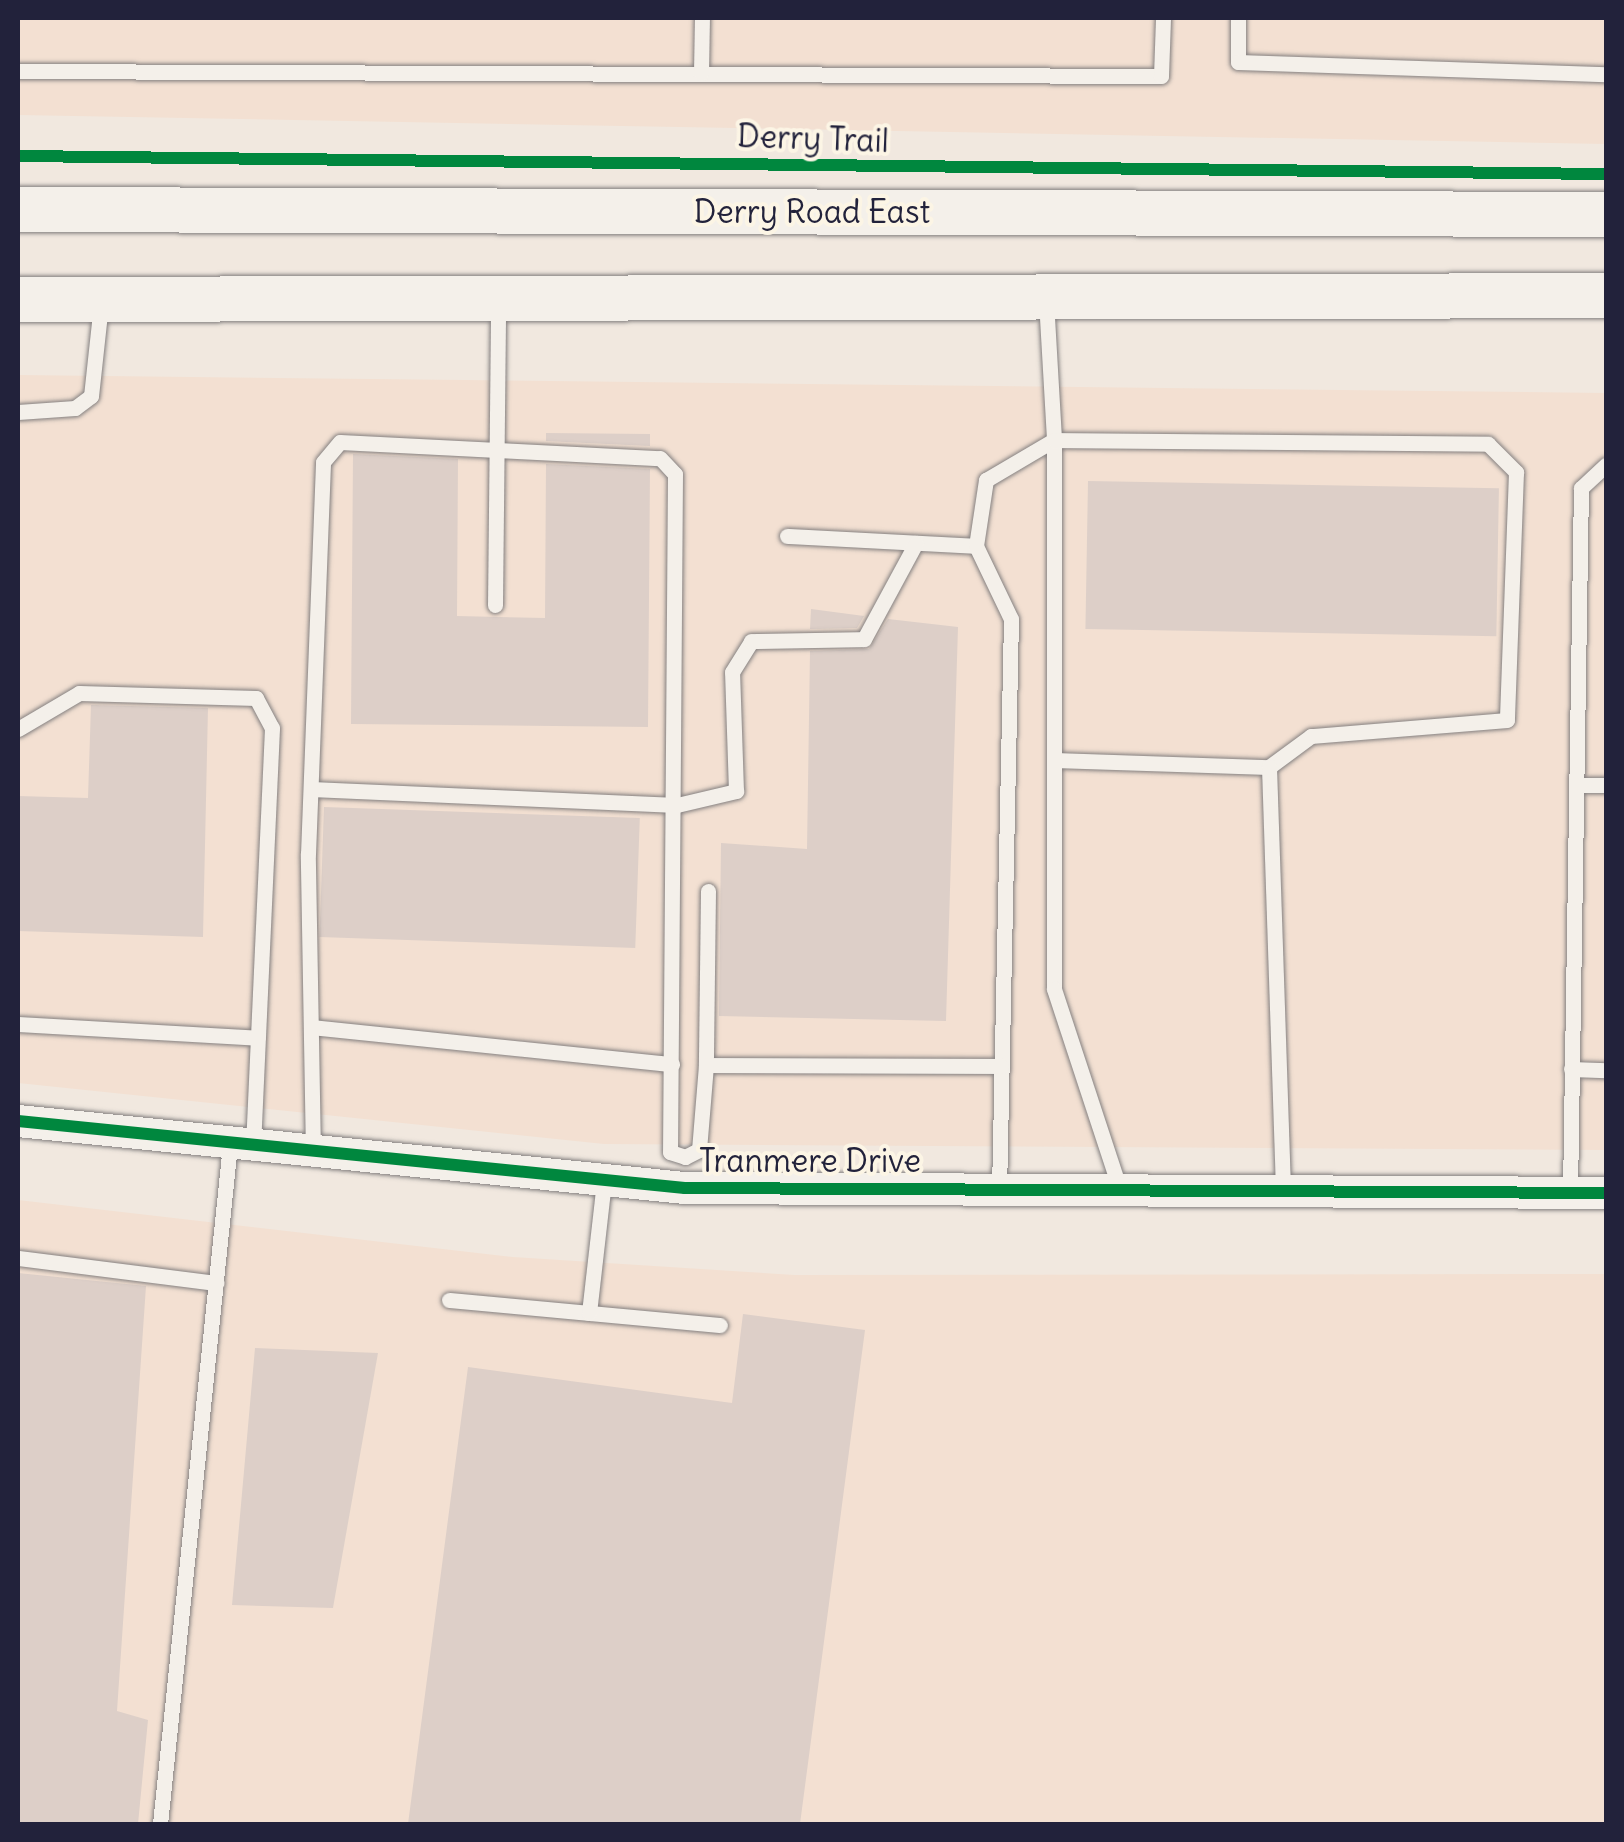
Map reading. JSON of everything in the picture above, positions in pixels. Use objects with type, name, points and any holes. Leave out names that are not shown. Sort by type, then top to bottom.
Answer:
[{"type":"main road","name":"Derry Road East","points":[[18,209],[1606,214]]},
{"type":"main road","points":[[18,300],[1606,295]]},
{"type":"street","name":"Tranmere Drive","points":[[18,1121],[604,1182],[685,1173],[999,1190],[1606,1194]]},
{"type":"lane","points":[[701,74],[702,18]]},
{"type":"lane","points":[[18,71],[1161,76],[1163,18]]},
{"type":"lane","points":[[1238,18],[1238,62],[1606,74]]},
{"type":"lane","points":[[1045,296],[1054,440],[1054,989],[1120,1190]]},
{"type":"lane","points":[[495,605],[498,298]]},
{"type":"lane","points":[[18,412],[75,408],[91,396],[102,299]]},
{"type":"lane","points":[[999,1190],[1010,619],[976,546],[986,480],[1054,440],[1488,444],[1516,472],[1507,720],[1311,736],[1269,767],[1054,760]]},
{"type":"lane","points":[[313,1153],[311,789],[323,462],[340,442],[660,458],[675,474],[670,1152],[685,1173],[699,1150],[706,1066],[708,892]]},
{"type":"lane","points":[[1570,1193],[1582,488],[1606,465]]},
{"type":"lane","points":[[787,536],[976,546]]},
{"type":"lane","points":[[311,789],[670,804],[736,791],[732,672],[750,641],[864,639],[916,543]]},
{"type":"lane","points":[[18,729],[78,693],[256,698],[272,728],[258,1038],[216,1283],[160,1824]]},
{"type":"lane","points":[[1269,767],[1283,1192]]},
{"type":"lane","points":[[1576,785],[1606,785]]},
{"type":"lane","points":[[18,1024],[258,1038]]},
{"type":"lane","points":[[311,1027],[672,1064]]},
{"type":"lane","points":[[706,1066],[1001,1066]]},
{"type":"lane","points":[[1572,1070],[1606,1070]]},
{"type":"lane","points":[[589,1313],[604,1182]]},
{"type":"lane","points":[[18,1258],[216,1283]]},
{"type":"lane","points":[[449,1300],[720,1324]]},
{"type":"shaded area","points":[[18,18],[1606,18],[1606,144],[18,115]]},
{"type":"shaded area","points":[[18,375],[1606,393],[1606,1150],[604,1144],[18,1083]]},
{"type":"shaded area","points":[[18,1200],[513,1257],[795,1275],[1606,1274],[1606,1824],[18,1824]]},
{"type":"building","points":[[546,433],[650,434],[650,446],[546,441]]},
{"type":"building","points":[[353,454],[458,459],[457,616],[545,618],[546,464],[650,469],[648,727],[351,724]]},
{"type":"building","points":[[1088,481],[1499,488],[1496,636],[1085,629]]},
{"type":"building","points":[[811,609],[864,616],[857,628],[810,629]]},
{"type":"building","points":[[888,619],[958,627],[946,1021],[719,1016],[721,843],[807,849],[810,651],[869,649]]},
{"type":"building","points":[[91,705],[208,708],[203,937],[18,931],[18,796],[88,798]]},
{"type":"building","points":[[324,807],[640,818],[635,948],[319,937]]},
{"type":"building","points":[[18,1273],[146,1286],[117,1711],[148,1720],[138,1824],[18,1824]]},
{"type":"building","points":[[743,1314],[865,1330],[800,1824],[408,1824],[468,1367],[732,1403]]},
{"type":"building","points":[[255,1348],[378,1353],[333,1608],[232,1605]]},
{"type":"cycle path","name":"Derry Trail","points":[[18,156],[1606,174]]},
{"type":"cycle path","points":[[18,1121],[685,1188],[1606,1193]]}]
